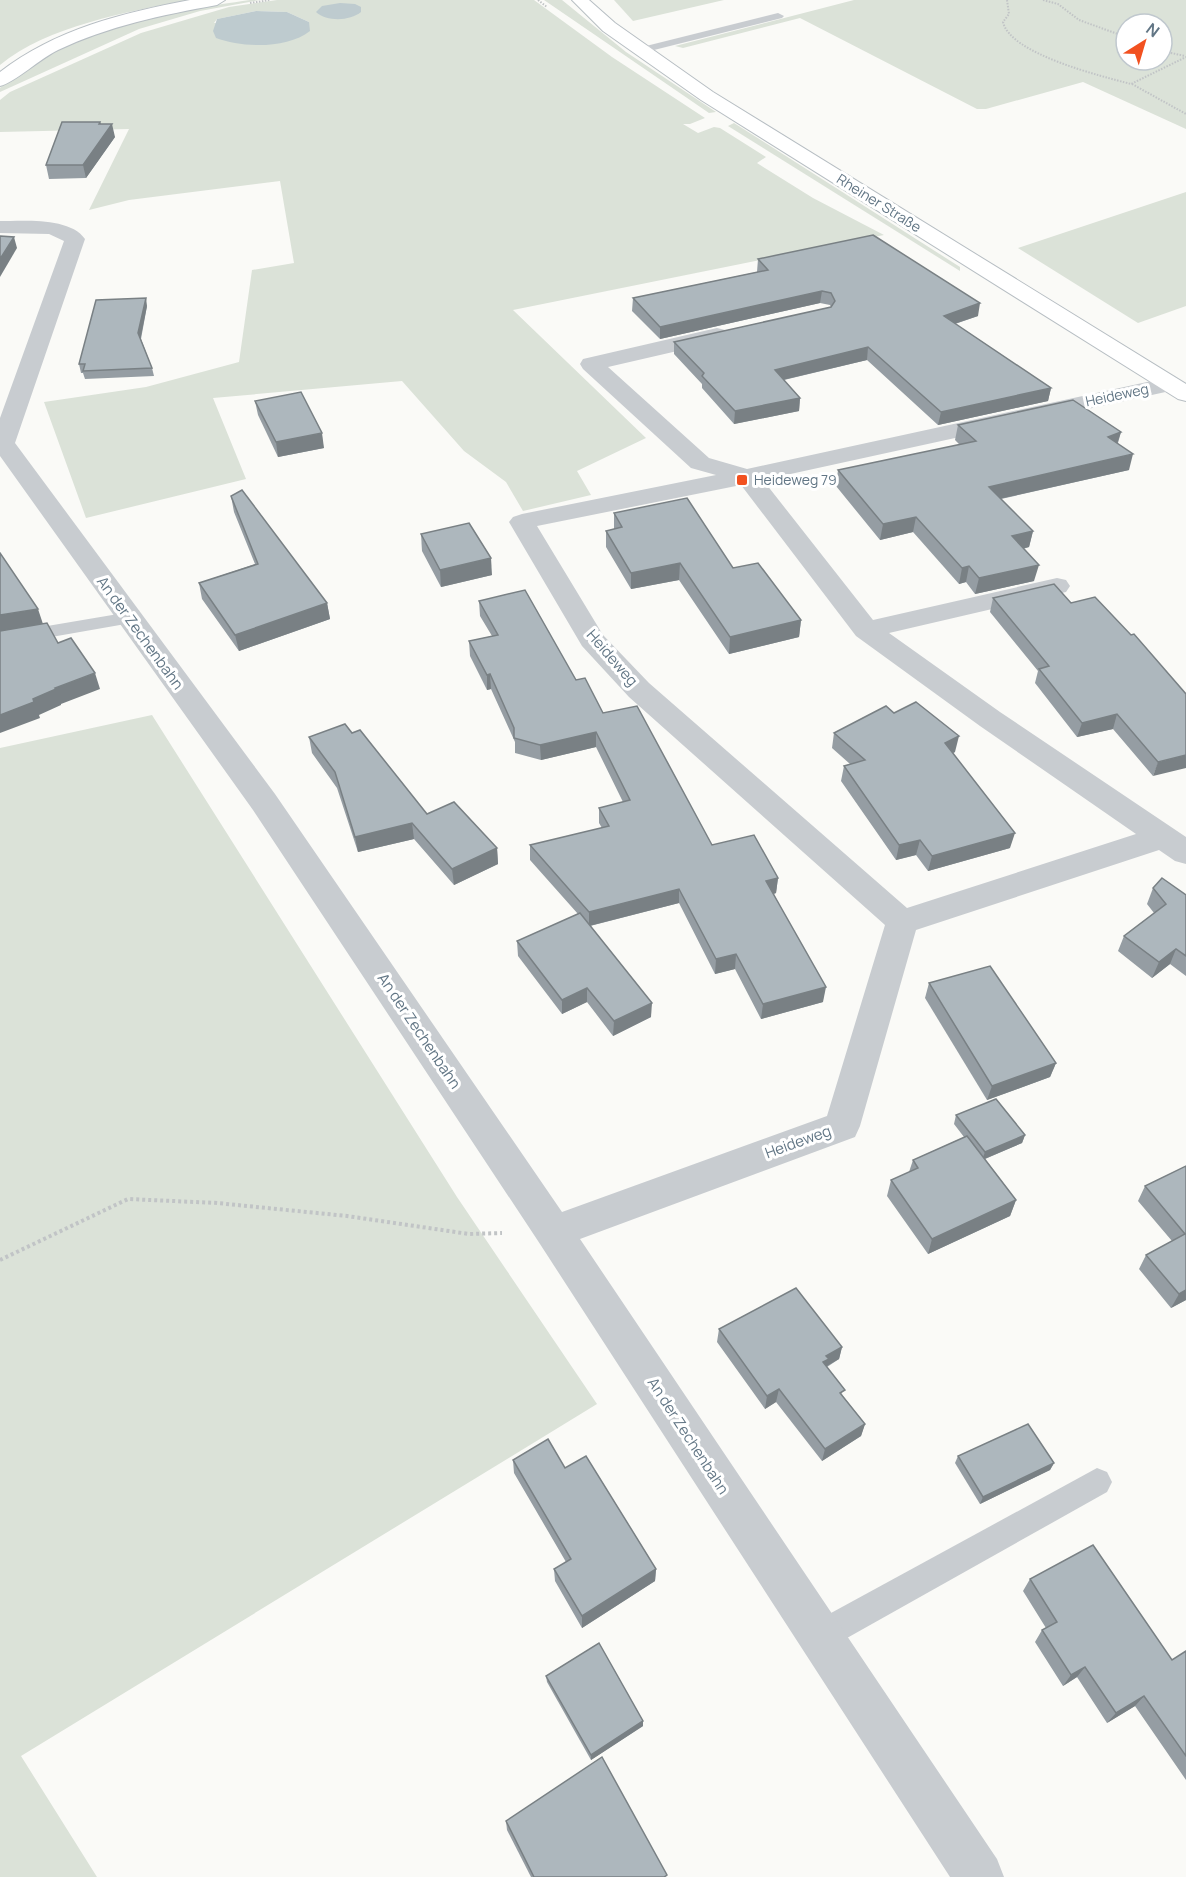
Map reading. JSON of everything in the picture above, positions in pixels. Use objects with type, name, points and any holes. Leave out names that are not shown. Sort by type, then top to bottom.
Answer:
[{"type":"main road","points":[[0,81],[12,70],[38,54],[75,36],[148,14],[217,0]]},
{"type":"main road","name":"Rheiner Straße","points":[[580,0],[609,27],[707,96],[1178,389]]},
{"type":"street","name":"An der Zechenbahn","points":[[0,227],[39,227],[66,232],[75,239],[3,443],[264,802],[554,1232],[979,1877]]},
{"type":"street","name":"Heideweg","points":[[740,330],[591,364],[700,463],[747,476]]},
{"type":"street","name":"Heideweg","points":[[554,1232],[842,1126],[902,922],[639,690],[592,640],[522,522],[1178,389]]},
{"type":"street","points":[[747,476],[866,630],[1174,845]]},
{"type":"street","points":[[866,630],[1057,586]]},
{"type":"street","points":[[902,922],[1174,845]]},
{"type":"lane","points":[[642,50],[778,16]]},
{"type":"lane","points":[[0,640],[130,618]]},
{"type":"lane","points":[[820,1636],[1097,1482]]},
{"type":"path","points":[[1007,0],[1009,14],[1003,21],[1005,31],[1022,45],[1072,68],[1131,84],[1163,104],[1186,114]]},
{"type":"path","points":[[1043,0],[1058,3],[1079,20],[1114,33]]},
{"type":"path","points":[[1131,84],[1186,57]]},
{"type":"path","points":[[0,1260],[128,1200],[218,1203],[347,1216],[469,1234],[554,1232]]},
{"type":"shaded area","points":[[0,0],[187,0],[89,22],[64,30],[19,52],[0,65]]},
{"type":"shaded area","points":[[260,0],[200,11],[139,29],[0,92],[0,88],[23,68],[83,38],[186,10]]},
{"type":"shaded area","points":[[277,0],[534,0],[612,57],[705,118],[690,124],[683,124],[698,133],[714,127],[720,128],[766,157],[757,163],[813,198],[884,235],[513,310],[646,438],[577,471],[591,495],[523,511],[506,482],[464,451],[402,381],[213,398],[246,479],[86,518],[44,402],[146,387],[239,362],[252,270],[294,263],[280,181],[129,200],[89,210],[129,129],[0,132],[0,100],[10,92],[141,33],[229,7]],"holes":[[[256,11],[287,12],[309,22],[214,23],[217,19]]]},
{"type":"shaded area","points":[[544,0],[562,0],[626,52],[716,112],[709,113]]},
{"type":"shaded area","points":[[614,0],[724,0],[633,21]]},
{"type":"shaded area","points":[[854,0],[1186,0],[1186,129],[1083,82],[986,109],[977,109],[800,18],[683,48],[675,46]]},
{"type":"shaded area","points":[[340,3],[355,4],[361,7],[361,12],[351,17],[332,19],[316,12],[322,6]]},
{"type":"shaded area","points":[[256,11],[287,12],[309,22],[310,31],[289,41],[264,45],[239,44],[216,38],[213,31],[217,19]]},
{"type":"shaded area","points":[[734,123],[960,267],[960,271],[728,126]]},
{"type":"shaded area","points":[[1186,192],[1186,306],[1138,323],[1018,248]]},
{"type":"shaded area","points":[[152,715],[457,1197],[597,1404],[21,1756],[97,1877],[0,1877],[0,748]]},
{"type":"building","points":[[62,122],[112,124],[83,165],[46,165]]},
{"type":"building","points":[[873,235],[980,303],[944,316],[1051,388],[941,412],[868,347],[775,370],[800,398],[735,411],[702,376],[704,373],[674,342],[831,307],[835,301],[831,293],[822,291],[660,327],[633,298],[768,270],[758,259]]},
{"type":"building","points":[[0,236],[14,237],[0,259]]},
{"type":"building","points":[[146,298],[138,333],[152,368],[83,371],[85,364],[79,364],[96,300]]},
{"type":"building","points":[[301,392],[322,433],[276,442],[255,401]]},
{"type":"building","points":[[1073,400],[1121,432],[1108,437],[1133,454],[989,487],[1033,531],[1012,536],[1039,565],[979,578],[969,566],[962,568],[916,517],[883,524],[838,470],[976,441],[958,425]]},
{"type":"building","points":[[242,490],[327,603],[235,635],[199,583],[258,564],[231,496]]},
{"type":"building","points":[[687,498],[733,568],[758,563],[801,620],[730,637],[680,563],[631,573],[606,531],[622,527],[614,513]]},
{"type":"building","points":[[469,523],[491,558],[440,570],[421,534]]},
{"type":"building","points":[[0,553],[38,609],[0,615]]},
{"type":"building","points":[[1054,584],[1071,603],[1095,597],[1131,635],[1134,634],[1186,694],[1186,755],[1158,762],[1117,714],[1082,723],[1039,669],[1049,666],[993,598]]},
{"type":"building","points":[[525,590],[576,680],[585,678],[603,713],[637,706],[712,845],[754,835],[778,878],[766,881],[826,987],[763,1004],[736,954],[716,959],[679,889],[589,912],[530,845],[609,826],[599,808],[630,800],[596,732],[540,745],[514,738],[514,728],[490,674],[487,675],[469,641],[498,635],[479,601]]},
{"type":"building","points":[[47,623],[58,643],[71,638],[95,673],[55,688],[33,699],[34,702],[0,715],[0,631]]},
{"type":"building","points":[[916,702],[959,736],[945,743],[1015,833],[932,856],[920,840],[899,845],[844,766],[865,760],[834,733],[886,706],[894,713]]},
{"type":"building","points":[[345,724],[352,733],[360,730],[427,814],[454,802],[497,848],[452,869],[412,823],[355,837],[335,772],[309,737]]},
{"type":"building","points":[[1162,878],[1186,895],[1186,956],[1176,949],[1159,962],[1124,936],[1166,904],[1153,888]]},
{"type":"building","points":[[580,913],[652,1003],[614,1021],[587,988],[562,1000],[517,941]]},
{"type":"building","points":[[990,966],[1056,1063],[992,1086],[929,983]]},
{"type":"building","points":[[996,1099],[1025,1135],[985,1152],[956,1115]]},
{"type":"building","points":[[967,1136],[1016,1200],[932,1239],[891,1180],[918,1168],[913,1160]]},
{"type":"building","points":[[1186,1166],[1186,1290],[1179,1294],[1146,1255],[1185,1234],[1145,1186]]},
{"type":"building","points":[[796,1288],[842,1347],[826,1356],[829,1359],[823,1362],[845,1390],[840,1393],[865,1424],[825,1449],[779,1389],[767,1396],[719,1329]]},
{"type":"building","points":[[1028,1424],[1054,1463],[983,1497],[958,1456]]},
{"type":"building","points":[[548,1439],[565,1468],[586,1456],[656,1569],[582,1616],[554,1569],[571,1559],[513,1460]]},
{"type":"building","points":[[1093,1545],[1172,1660],[1186,1651],[1186,1756],[1144,1696],[1116,1713],[1085,1667],[1071,1675],[1042,1630],[1057,1622],[1030,1579]]},
{"type":"building","points":[[599,1643],[643,1721],[591,1755],[546,1676]]},
{"type":"building","points":[[602,1757],[667,1875],[664,1877],[534,1877],[506,1821]]},
{"type":"place","name":"Heideweg 79","points":[[742,480]]}]
